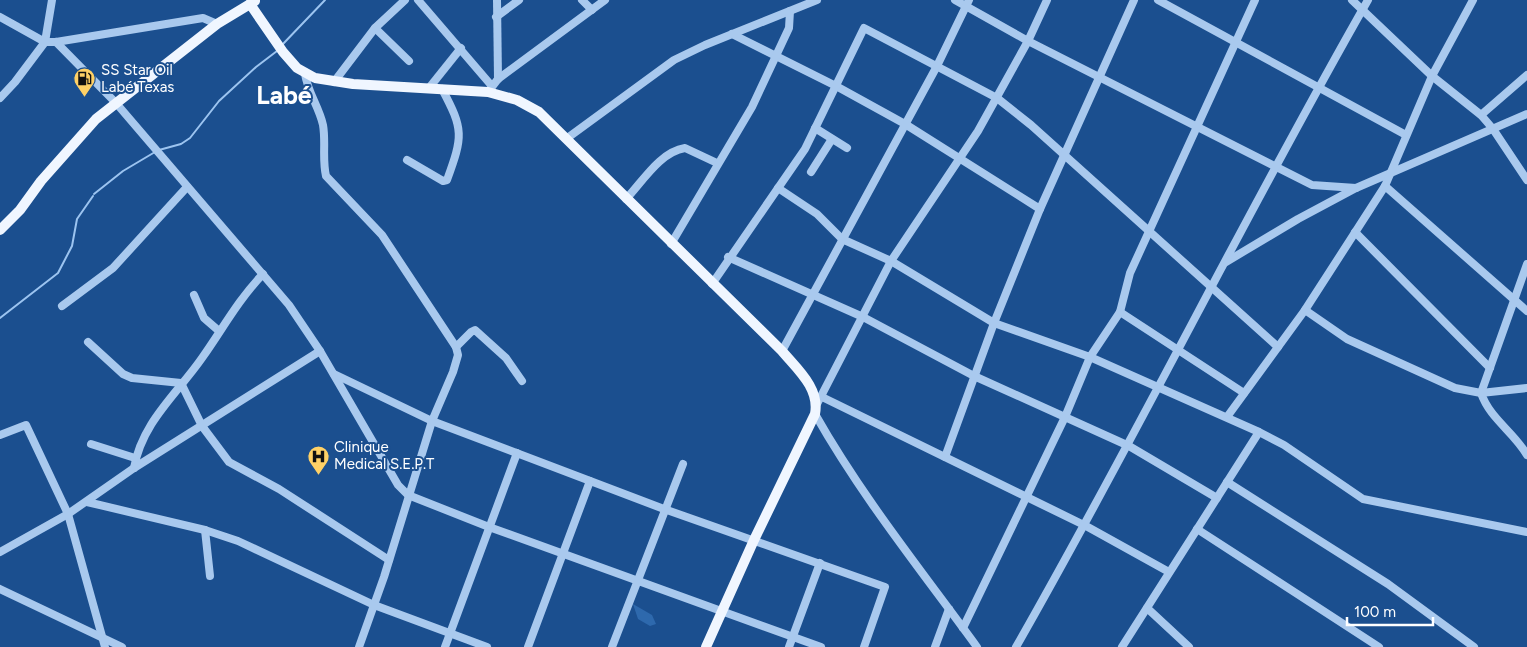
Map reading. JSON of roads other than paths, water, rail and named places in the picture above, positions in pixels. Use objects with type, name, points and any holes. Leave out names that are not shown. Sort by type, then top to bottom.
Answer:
[{"type":"main road","points":[[0,230],[20,210],[41,181],[96,119],[217,24],[251,1],[280,48],[305,74],[334,82],[442,89],[489,88],[517,100],[538,112],[782,351],[812,388],[818,405],[721,611],[706,647]]},
{"type":"street","points":[[0,98],[15,82],[44,42],[52,0]]},
{"type":"street","points":[[334,82],[375,28],[405,0]]},
{"type":"street","points":[[418,0],[461,48],[489,88],[498,79],[605,0]]},
{"type":"street","points":[[497,0],[498,79]]},
{"type":"street","points":[[496,17],[519,0]]},
{"type":"street","points":[[582,0],[592,10]]},
{"type":"street","points":[[566,139],[674,60],[732,34],[817,0]]},
{"type":"street","points":[[955,0],[968,3],[1028,41],[1276,168],[1312,184],[1356,188]]},
{"type":"street","points":[[818,405],[891,261],[960,158],[996,98],[1028,41],[1047,0]]},
{"type":"street","points":[[945,457],[994,323],[1040,209],[1134,0]]},
{"type":"street","points":[[1158,0],[1406,135]]},
{"type":"street","points":[[963,628],[1028,497],[1090,357],[1120,312],[1130,273],[1255,0]]},
{"type":"street","points":[[1352,0],[1432,76],[1481,115],[1493,129],[1527,180]]},
{"type":"street","points":[[1016,647],[1086,526],[1212,287],[1368,0]]},
{"type":"street","points":[[1227,416],[1305,310],[1385,186],[1388,174],[1432,76],[1473,0]]},
{"type":"street","points":[[782,351],[937,66],[968,3]]},
{"type":"street","points":[[671,244],[717,163],[752,107],[789,28],[790,11]]},
{"type":"street","points":[[0,17],[44,42],[56,42],[203,18],[217,24]]},
{"type":"street","points":[[375,28],[409,61]]},
{"type":"street","points":[[712,284],[728,257],[805,149],[864,28],[996,98],[1065,155],[1278,347]]},
{"type":"street","points":[[732,34],[836,86],[905,124],[1040,209]]},
{"type":"street","points":[[56,42],[116,103],[289,306],[320,351],[398,485],[408,495],[563,554],[821,647]]},
{"type":"street","points":[[429,88],[461,48]]},
{"type":"street","points":[[305,74],[307,90],[322,122],[325,150],[323,166],[326,176],[382,235],[456,347],[458,355],[454,372],[432,421],[389,560],[359,647]]},
{"type":"street","points":[[1481,115],[1527,75]]},
{"type":"street","points":[[407,160],[443,181],[447,180],[458,143],[459,127],[457,117],[442,89]]},
{"type":"street","points":[[1225,263],[1298,218],[1356,188],[1527,114]]},
{"type":"street","points":[[815,128],[847,148]]},
{"type":"street","points":[[811,172],[832,139]]},
{"type":"street","points":[[626,199],[661,159],[673,152],[686,148],[717,163]]},
{"type":"street","points":[[1385,186],[1527,311]]},
{"type":"street","points":[[62,306],[113,268],[187,187]]},
{"type":"street","points":[[778,188],[817,214],[842,239],[891,261],[994,323],[1090,357],[1227,416],[1284,445],[1363,499],[1527,532]]},
{"type":"street","points":[[1355,232],[1490,368]]},
{"type":"street","points":[[728,257],[863,317],[974,376],[1128,446],[1217,498]]},
{"type":"street","points":[[1527,264],[1481,393],[1485,404],[1495,420],[1522,446],[1527,455]]},
{"type":"street","points":[[134,468],[135,458],[152,420],[201,359],[245,292],[263,274]]},
{"type":"street","points":[[194,295],[204,318],[219,331]]},
{"type":"street","points":[[1305,310],[1347,339],[1454,388],[1481,393],[1527,388]]},
{"type":"street","points":[[1120,312],[1244,393]]},
{"type":"street","points":[[456,347],[470,332],[475,330],[506,358],[522,381]]},
{"type":"street","points":[[88,342],[123,374],[132,378],[181,383]]},
{"type":"street","points":[[0,552],[68,514],[134,468],[320,351]]},
{"type":"street","points":[[333,373],[432,421],[664,509],[886,587],[864,647]]},
{"type":"street","points":[[181,383],[202,426],[229,462],[237,469],[280,489],[389,560]]},
{"type":"street","points":[[818,405],[945,457],[1086,526],[1170,572]]},
{"type":"street","points":[[818,405],[846,467],[890,532],[977,647]]},
{"type":"street","points":[[0,435],[26,425],[68,514],[105,647]]},
{"type":"street","points":[[1122,647],[1259,432]]},
{"type":"street","points":[[91,444],[135,458]]},
{"type":"street","points":[[445,647],[517,453]]},
{"type":"street","points":[[612,647],[683,464]]},
{"type":"street","points":[[528,647],[590,481]]},
{"type":"street","points":[[1227,482],[1388,584],[1474,647]]},
{"type":"street","points":[[87,502],[205,530],[238,541],[374,605],[487,647]]},
{"type":"street","points":[[1197,529],[1379,647]]},
{"type":"street","points":[[205,530],[210,576]]},
{"type":"street","points":[[789,647],[820,563]]},
{"type":"street","points":[[0,589],[122,647]]},
{"type":"street","points":[[1147,608],[1189,647]]},
{"type":"street","points":[[935,647],[949,609]]},
{"type":"waterway","points":[[282,45],[325,0]]},
{"type":"waterway","points":[[159,150],[181,144],[190,138],[219,101],[256,67],[277,51]]},
{"type":"waterway","points":[[94,194],[123,171],[155,152]]},
{"type":"waterway","points":[[0,318],[58,273],[72,246],[77,219],[93,196]]},
{"type":"place","name":"SS Star Oil Labé Texas","points":[[85,98]]},
{"type":"place","name":"Clinique Medical S.E.P.T","points":[[318,475]]},
{"type":"district","name":"Labé","points":[[284,95]]}]
